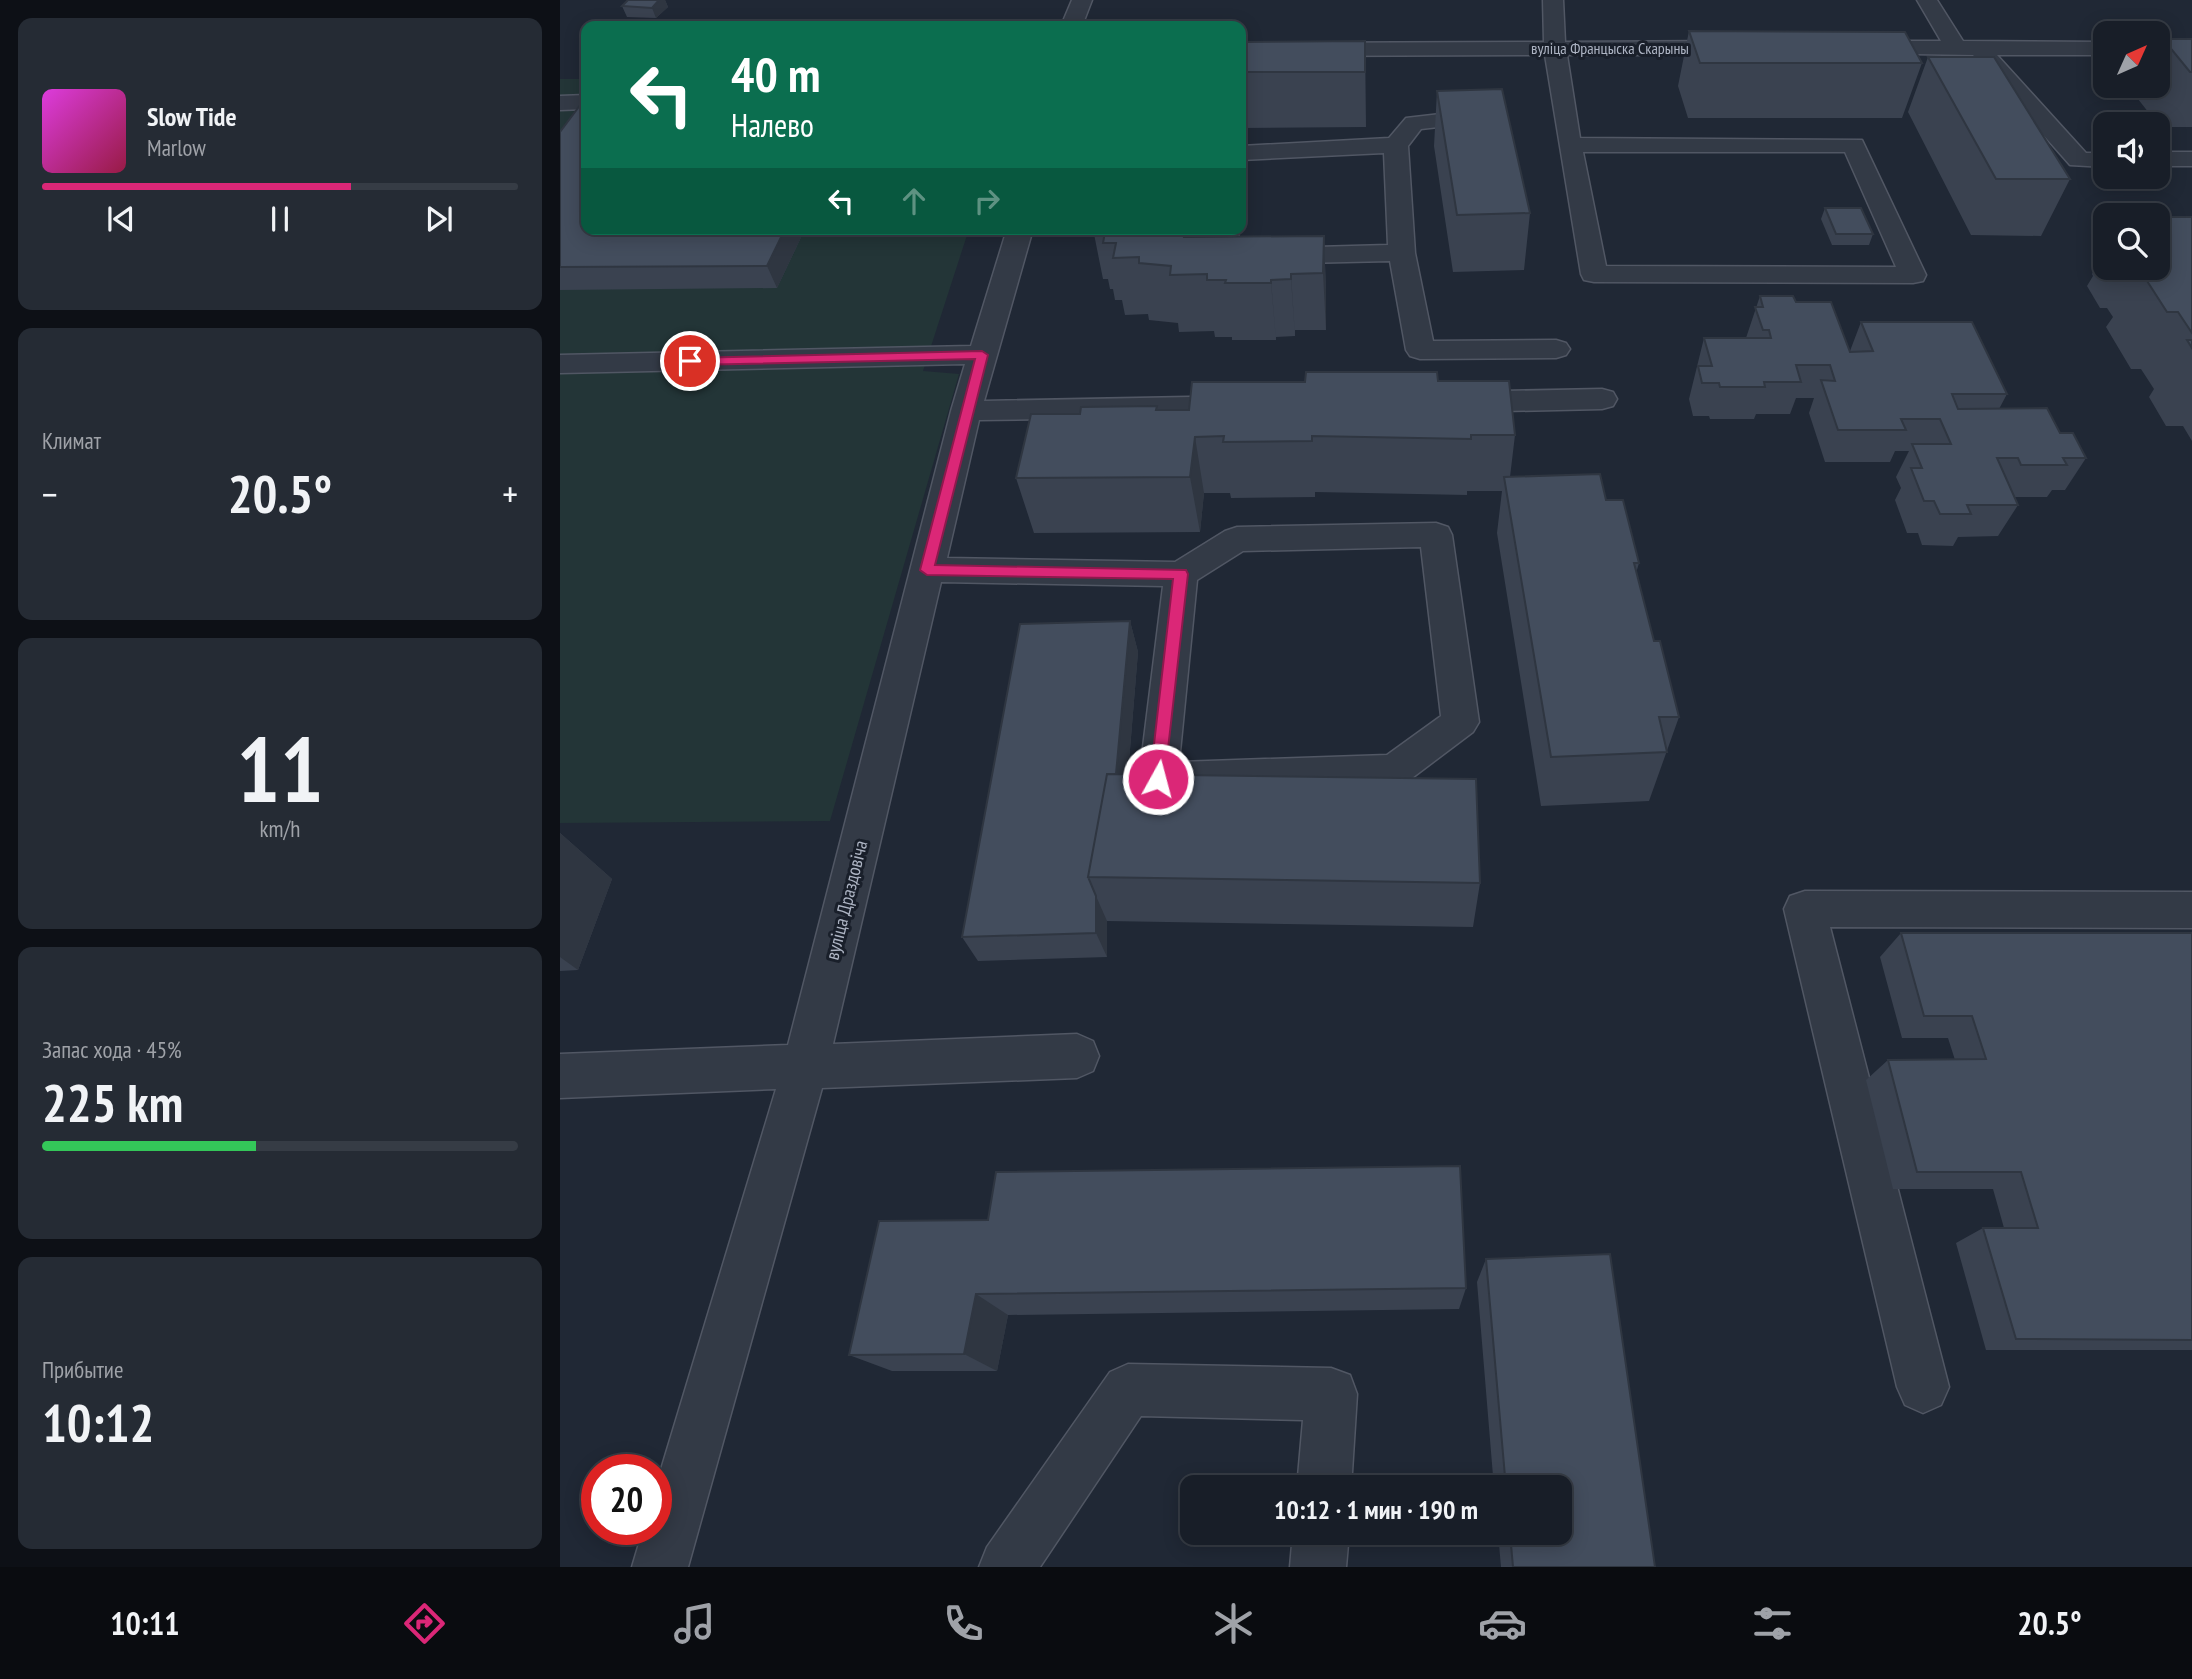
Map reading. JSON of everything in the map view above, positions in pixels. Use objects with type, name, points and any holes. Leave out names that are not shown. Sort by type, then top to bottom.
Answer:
[{"type":"street","points":[[1074,21],[1082,0]]},
{"type":"street","points":[[1553,0],[1555,48],[1594,274],[1913,275],[1854,145],[1572,145]]},
{"type":"street","points":[[1927,0],[1967,47],[2079,160],[2093,160]]},
{"type":"street","name":"вуліца Францыска Скарыны","points":[[1246,50],[1762,48]]},
{"type":"street","points":[[1844,48],[2093,48]]},
{"type":"street","points":[[560,103],[581,103]]},
{"type":"street","points":[[1475,117],[1413,123],[1396,145],[1402,253],[1420,350],[1556,349]]},
{"type":"street","points":[[1246,153],[1396,145]]},
{"type":"street","points":[[2170,159],[2192,159]]},
{"type":"street","name":"вуліца Драздовіча","points":[[660,1567],[805,1068],[966,411],[1018,235]]},
{"type":"street","points":[[1225,235],[1223,257],[1402,253]]},
{"type":"street","points":[[560,365],[982,355]]},
{"type":"street","points":[[1437,402],[1602,399]]},
{"type":"street","points":[[966,411],[1272,406]]},
{"type":"street","points":[[927,570],[1181,574],[1237,539],[1436,535],[1461,722],[1394,770],[1158,779],[1181,574]]},
{"type":"street","points":[[1923,1387],[1805,909],[2192,910]]},
{"type":"street","points":[[560,1076],[1077,1056]]},
{"type":"street","points":[[1007,1567],[1128,1390],[1331,1394],[1325,1475]]},
{"type":"street","points":[[1318,1567],[1320,1545]]},
{"type":"shaded area","points":[[560,79],[581,79],[581,235],[967,235],[923,371],[959,374],[830,821],[560,823]]},
{"type":"building","points":[[628,0],[659,0],[652,8],[622,6]]},
{"type":"building","points":[[1689,31],[1905,32],[1922,63],[1700,63]]},
{"type":"building","points":[[2170,39],[2192,39],[2190,72],[2170,48]]},
{"type":"building","points":[[1365,41],[1365,72],[1246,72],[1246,42]]},
{"type":"building","points":[[1928,57],[1994,57],[2070,179],[1996,179]]},
{"type":"building","points":[[1502,89],[1530,213],[1457,215],[1437,91]]},
{"type":"building","points":[[581,104],[581,235],[782,235],[767,266],[560,267],[560,132]]},
{"type":"building","points":[[1825,208],[1861,208],[1873,234],[1836,234]]},
{"type":"building","points":[[2170,217],[2192,217],[2192,333],[2178,312],[2167,312],[2146,280],[2170,280]]},
{"type":"building","points":[[1104,235],[1324,236],[1323,273],[1291,274],[1291,279],[1271,280],[1271,283],[1225,283],[1226,280],[1207,280],[1207,274],[1170,275],[1171,266],[1139,263],[1139,257],[1113,258],[1116,243],[1103,243]]},
{"type":"building","points":[[1760,296],[1793,296],[1796,302],[1831,302],[1850,352],[1873,351],[1861,322],[1972,322],[2007,394],[1952,394],[1958,409],[2047,408],[2060,433],[2073,433],[2086,458],[2063,458],[2067,465],[2021,465],[2018,458],[1997,458],[2018,505],[1967,505],[1971,514],[1940,514],[1934,501],[1924,501],[1911,468],[1922,468],[1912,444],[1951,444],[1940,419],[1901,419],[1906,430],[1838,430],[1821,380],[1835,381],[1830,365],[1796,365],[1801,382],[1764,382],[1765,387],[1720,387],[1719,383],[1702,383],[1698,366],[1712,366],[1704,338],[1771,338],[1769,330],[1763,330],[1755,307],[1763,307]]},
{"type":"building","points":[[1306,372],[1437,372],[1438,381],[1509,381],[1515,435],[1471,435],[1471,439],[1312,436],[1312,441],[1223,442],[1224,436],[1195,437],[1190,477],[1016,478],[1031,414],[1080,414],[1081,407],[1157,406],[1156,410],[1189,410],[1192,382],[1305,382]]},
{"type":"building","points":[[1600,474],[1606,500],[1623,500],[1639,563],[1634,563],[1654,641],[1660,641],[1679,717],[1659,717],[1667,752],[1551,757],[1504,477]]},
{"type":"building","points":[[1130,621],[1116,774],[1107,774],[1088,877],[1096,896],[1096,933],[962,937],[1020,624]]},
{"type":"building","points":[[1107,774],[1476,779],[1480,883],[1088,877]]},
{"type":"building","points":[[1901,933],[2192,933],[2192,1340],[2016,1339],[1983,1228],[2038,1228],[2021,1172],[1917,1172],[1888,1060],[1986,1059],[1972,1016],[1924,1016]]},
{"type":"building","points":[[1460,1166],[1466,1288],[976,1294],[964,1354],[849,1355],[879,1221],[988,1220],[996,1172]]},
{"type":"building","points":[[1610,1254],[1655,1567],[1513,1567],[1511,1545],[1572,1545],[1572,1475],[1505,1475],[1486,1259]]},
{"type":"route","points":[[690,361],[982,355],[927,570],[1181,574],[1158,779]]}]
